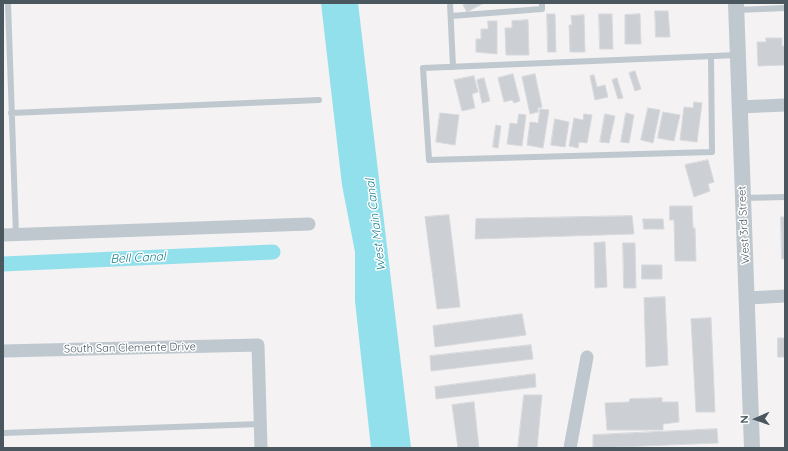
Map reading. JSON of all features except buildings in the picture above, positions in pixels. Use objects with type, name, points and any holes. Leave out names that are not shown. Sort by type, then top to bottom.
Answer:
[{"type":"street","name":"West 3rd Street","points":[[736,6],[748,298],[752,448]]},
{"type":"street","points":[[740,107],[785,105]]},
{"type":"street","points":[[9,235],[309,224]]},
{"type":"street","points":[[748,298],[785,296]]},
{"type":"street","name":"South San Clemente Drive","points":[[3,351],[258,345],[260,424]]},
{"type":"street","points":[[570,448],[587,357]]},
{"type":"street","points":[[260,424],[261,448]]},
{"type":"lane","points":[[8,3],[11,113],[9,235]]},
{"type":"lane","points":[[450,3],[453,67]]},
{"type":"lane","points":[[451,16],[542,9],[542,3]]},
{"type":"lane","points":[[736,6],[785,8]]},
{"type":"lane","points":[[710,56],[712,152],[428,160],[423,68],[453,67],[710,56],[738,55]]},
{"type":"lane","points":[[11,113],[319,100]]},
{"type":"lane","points":[[743,198],[785,197]]},
{"type":"lane","points":[[3,433],[260,424]]},
{"type":"water","name":"West Main Canal","points":[[321,3],[358,3],[411,448],[371,448],[355,301],[355,252],[342,185]]},
{"type":"waterway","name":"Bell Canal","points":[[3,264],[273,252]]}]
